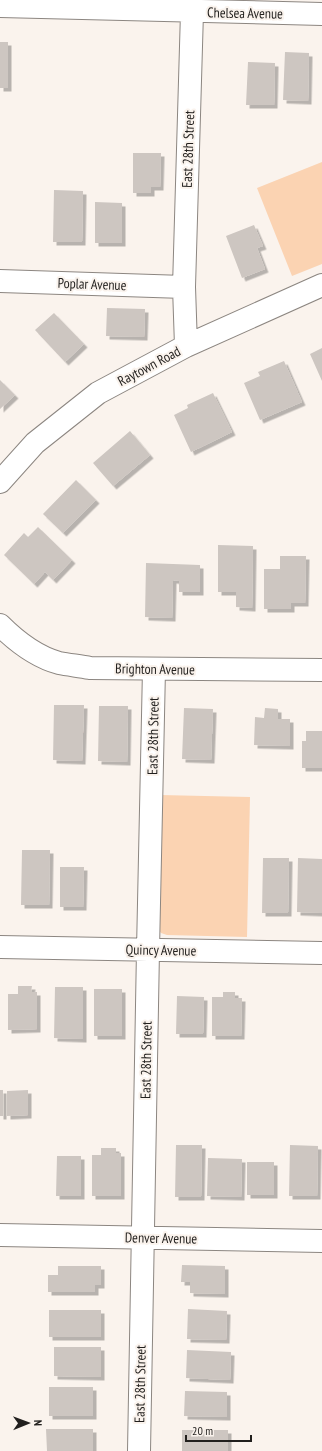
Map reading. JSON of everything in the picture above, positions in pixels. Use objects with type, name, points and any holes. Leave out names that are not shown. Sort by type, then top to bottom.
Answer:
[{"type":"street","name":"Chelsea Avenue","points":[[0,6],[192,12],[322,14]]},
{"type":"street","name":"East 28th Street","points":[[186,346],[184,287],[192,12]]},
{"type":"street","name":"Poplar Avenue","points":[[0,281],[184,287]]},
{"type":"street","name":"Raytown Road","points":[[0,482],[35,443],[98,394],[186,346],[322,285]]},
{"type":"street","name":"Brighton Avenue","points":[[0,625],[38,654],[59,663],[90,668],[322,670]]},
{"type":"street","name":"East 28th Street","points":[[139,1451],[154,669]]},
{"type":"street","name":"Quincy Avenue","points":[[0,947],[322,953]]},
{"type":"street","name":"Denver Avenue","points":[[0,1235],[322,1241]]},
{"type":"shaded area","points":[[322,162],[322,264],[292,276],[257,188]]},
{"type":"shaded area","points":[[160,795],[250,797],[247,937],[167,935],[161,933],[157,928]]},
{"type":"building","points":[[0,42],[8,42],[8,88],[0,88]]},
{"type":"building","points":[[285,52],[309,53],[308,101],[283,100]]},
{"type":"building","points":[[248,62],[275,63],[274,105],[246,105]]},
{"type":"building","points":[[133,153],[161,153],[160,187],[151,187],[151,193],[133,193]]},
{"type":"building","points":[[54,190],[83,191],[82,242],[53,242]]},
{"type":"building","points":[[95,202],[122,203],[122,243],[95,243]]},
{"type":"building","points":[[254,225],[263,246],[257,248],[265,269],[242,278],[226,236]]},
{"type":"building","points":[[107,308],[145,309],[144,337],[106,336]]},
{"type":"building","points":[[54,313],[84,344],[65,362],[35,330]]},
{"type":"building","points":[[322,348],[322,381],[310,354]]},
{"type":"building","points":[[284,361],[302,402],[260,420],[244,383],[260,376],[258,372]]},
{"type":"building","points":[[0,380],[15,395],[0,409]]},
{"type":"building","points":[[213,393],[232,432],[191,452],[174,415],[188,408],[187,405]]},
{"type":"building","points":[[130,431],[150,455],[113,486],[93,463]]},
{"type":"building","points":[[76,480],[96,500],[63,533],[43,514]]},
{"type":"building","points":[[38,527],[72,560],[53,580],[45,572],[34,584],[4,555],[24,533],[28,537]]},
{"type":"building","points":[[218,545],[253,546],[252,608],[236,607],[236,592],[218,592]]},
{"type":"building","points":[[280,556],[306,556],[305,603],[291,603],[291,609],[264,609],[264,569],[280,569]]},
{"type":"building","points":[[146,563],[200,565],[200,592],[179,592],[179,581],[173,580],[172,618],[145,617]]},
{"type":"building","points":[[54,705],[84,705],[82,761],[53,760]]},
{"type":"building","points":[[99,706],[128,706],[127,762],[98,761]]},
{"type":"building","points":[[184,708],[213,709],[211,760],[182,759]]},
{"type":"building","points":[[265,708],[278,709],[278,719],[290,719],[290,746],[254,745],[255,717],[264,718]]},
{"type":"building","points":[[306,731],[322,731],[322,768],[302,768],[302,741],[306,741]]},
{"type":"building","points":[[22,850],[50,850],[49,905],[21,905]]},
{"type":"building","points":[[263,858],[289,858],[288,913],[262,913]]},
{"type":"building","points":[[298,858],[322,859],[322,913],[297,912]]},
{"type":"building","points":[[60,867],[84,867],[83,907],[60,907]]},
{"type":"building","points":[[18,986],[32,986],[31,992],[37,992],[37,1029],[8,1030],[8,994],[18,994]]},
{"type":"building","points":[[55,987],[83,987],[83,1039],[54,1038]]},
{"type":"building","points":[[94,989],[122,989],[122,1036],[94,1036]]},
{"type":"building","points":[[223,992],[235,992],[235,998],[242,998],[241,1036],[212,1036],[212,997],[223,997]]},
{"type":"building","points":[[177,996],[204,997],[203,1034],[176,1034]]},
{"type":"building","points":[[0,1090],[3,1090],[3,1116],[0,1116]]},
{"type":"building","points":[[28,1090],[28,1115],[7,1116],[7,1091]]},
{"type":"building","points":[[176,1145],[202,1145],[201,1197],[175,1197]]},
{"type":"building","points":[[290,1145],[318,1146],[317,1196],[289,1196]]},
{"type":"building","points":[[101,1148],[116,1148],[116,1153],[121,1153],[121,1196],[92,1196],[92,1155],[101,1155]]},
{"type":"building","points":[[57,1156],[81,1156],[81,1196],[56,1196]]},
{"type":"building","points":[[208,1158],[242,1159],[241,1197],[207,1196]]},
{"type":"building","points":[[247,1162],[274,1162],[274,1195],[247,1195]]},
{"type":"building","points":[[182,1265],[225,1266],[225,1294],[190,1293],[190,1282],[181,1282]]},
{"type":"building","points":[[58,1266],[101,1266],[101,1285],[95,1285],[95,1292],[48,1292],[48,1275],[58,1275]]},
{"type":"building","points":[[188,1309],[227,1311],[226,1340],[187,1339]]},
{"type":"building","points":[[49,1310],[101,1310],[101,1337],[49,1337]]},
{"type":"building","points":[[54,1347],[101,1347],[101,1377],[54,1376]]},
{"type":"building","points":[[187,1350],[231,1352],[230,1380],[186,1378]]},
{"type":"building","points":[[49,1387],[93,1387],[93,1416],[49,1416]]},
{"type":"building","points":[[185,1391],[227,1392],[227,1417],[184,1416]]},
{"type":"building","points":[[46,1429],[93,1429],[93,1451],[47,1451]]},
{"type":"building","points":[[182,1430],[228,1430],[228,1451],[182,1451]]}]
